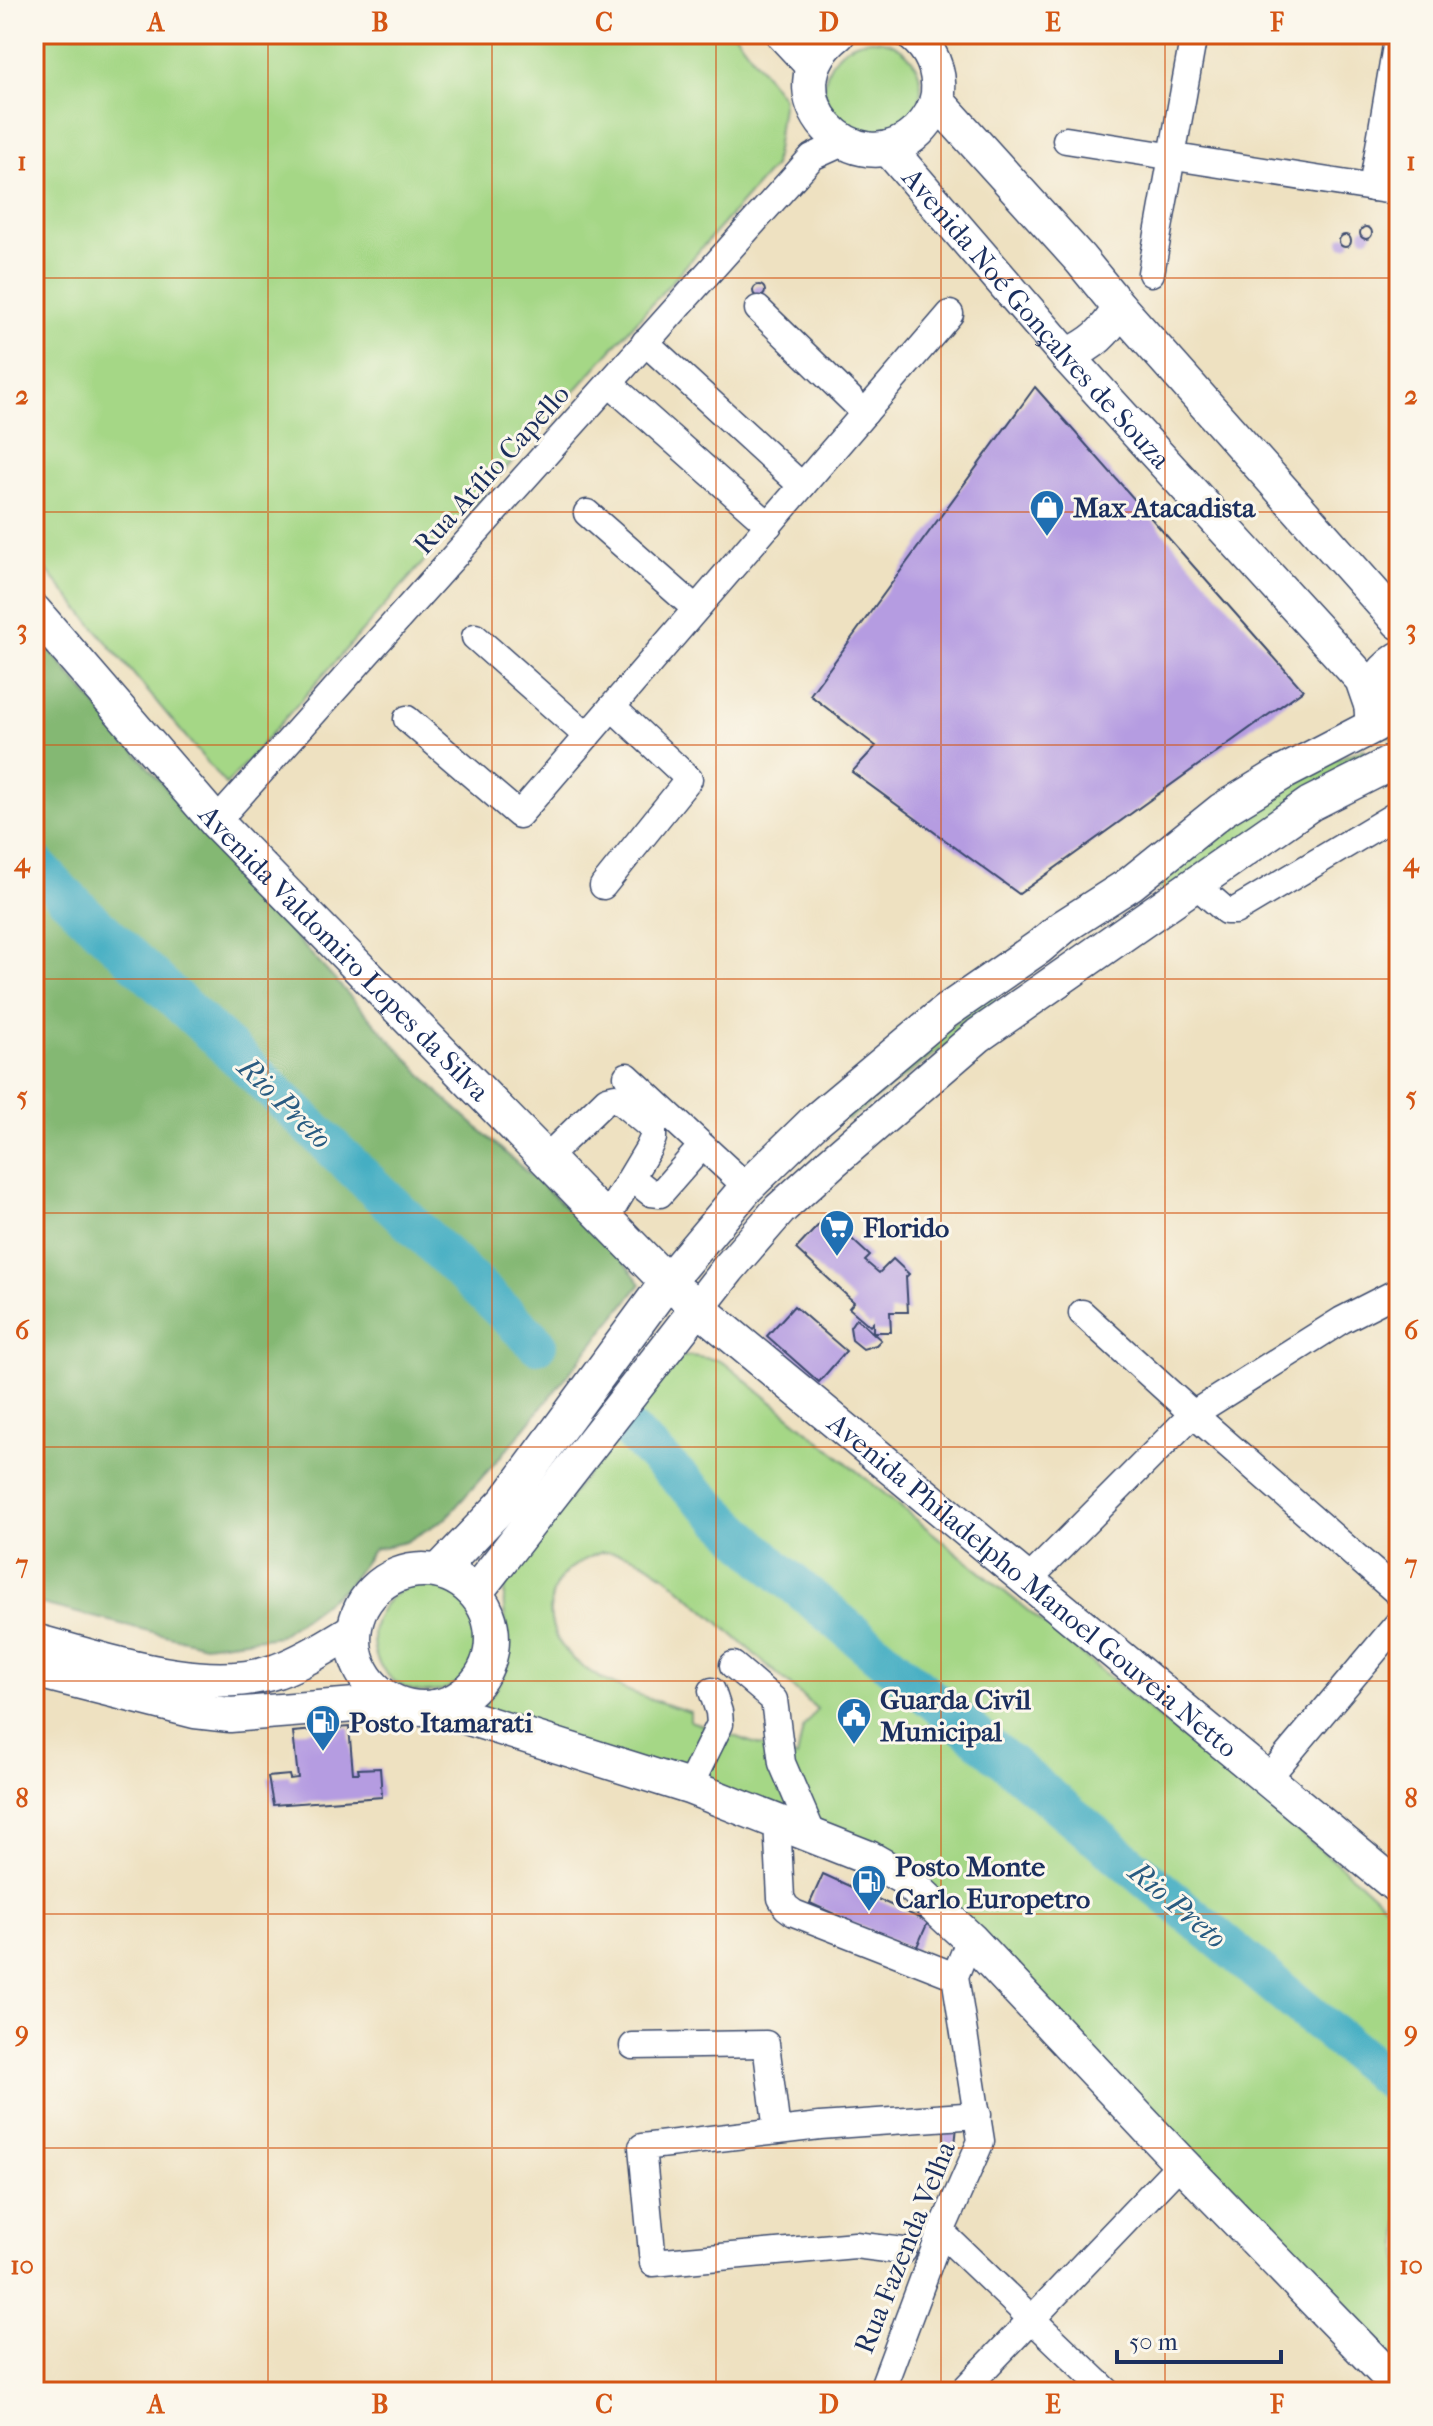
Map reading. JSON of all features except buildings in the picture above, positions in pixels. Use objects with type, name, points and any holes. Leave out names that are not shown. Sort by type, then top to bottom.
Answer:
[{"type":"main road","points":[[783,34],[813,66]]},
{"type":"main road","points":[[838,34],[825,44],[813,66],[809,86],[813,106],[834,133],[866,149],[888,148],[910,139],[927,122],[937,101],[939,81],[922,38]]},
{"type":"main road","points":[[937,101],[1399,622]]},
{"type":"main road","name":"Avenida Noé Gonçalves de Souza","points":[[888,148],[1067,356],[1362,679],[1386,744],[1399,752]]},
{"type":"main road","points":[[1067,356],[1106,331],[1120,308]]},
{"type":"main road","name":"Avenida Valdomiro Lopes da Silva","points":[[34,611],[216,822],[667,1282]]},
{"type":"main road","points":[[439,1571],[506,1501],[667,1282],[747,1187],[815,1121],[945,1012],[1063,927],[1130,884],[1222,810],[1373,715],[1374,687],[1380,676],[1399,659]]},
{"type":"main road","points":[[475,1593],[758,1232],[845,1150],[979,1035],[1310,804],[1399,759]]},
{"type":"main road","points":[[1108,946],[1135,907],[1130,884]]},
{"type":"main road","points":[[1003,1020],[1013,985],[1039,947]]},
{"type":"main road","points":[[815,1121],[845,1150]]},
{"type":"main road","name":"Avenida Philadelpho Manoel Gouveia Netto","points":[[667,1282],[1399,1888]]},
{"type":"main road","points":[[34,1670],[195,1711],[230,1715],[393,1702],[413,1708],[434,1707],[462,1696],[482,1675],[492,1648],[490,1619],[475,1593],[459,1579],[439,1571],[410,1571],[383,1582],[363,1603],[354,1630],[356,1659],[370,1684],[393,1702]]},
{"type":"main road","points":[[34,1641],[184,1677],[235,1679],[276,1671],[354,1630]]},
{"type":"main road","points":[[434,1707],[689,1787],[869,1858],[904,1878],[970,1939],[1181,2163],[1399,2387]]},
{"type":"street","points":[[1151,273],[1194,34]]},
{"type":"street","points":[[1372,188],[1398,34]]},
{"type":"street","name":"Rua Atílio Capello","points":[[216,822],[834,133]]},
{"type":"street","points":[[1066,140],[1399,192]]},
{"type":"street","points":[[758,309],[865,413]]},
{"type":"street","points":[[407,719],[519,815],[950,314]]},
{"type":"street","points":[[645,342],[802,486]]},
{"type":"street","points":[[610,384],[769,525]]},
{"type":"street","points":[[587,513],[696,609]]},
{"type":"street","points":[[475,637],[587,736]]},
{"type":"street","points":[[603,886],[689,779],[612,707]]},
{"type":"street","points":[[1195,884],[1226,911],[1235,911],[1399,813]]},
{"type":"street","points":[[627,1076],[747,1187]]},
{"type":"street","points":[[546,1158],[607,1099],[615,1097],[653,1129],[648,1149],[606,1219]]},
{"type":"street","points":[[632,1178],[651,1193],[660,1194],[702,1146]]},
{"type":"street","points":[[1028,1580],[1193,1414],[1342,1320],[1399,1291]]},
{"type":"street","points":[[1082,1313],[1399,1594]]},
{"type":"street","points":[[1267,1779],[1399,1622]]},
{"type":"street","points":[[733,1665],[774,1700],[782,1763],[813,1835]]},
{"type":"street","points":[[689,1787],[720,1724],[712,1691]]},
{"type":"street","points":[[777,1821],[781,1898],[794,1913],[955,1976],[970,1939]]},
{"type":"street","name":"Rua Fazenda Velha","points":[[881,2392],[941,2232],[981,2141],[955,1976]]},
{"type":"street","points":[[633,2046],[766,2044],[777,2131]]},
{"type":"street","points":[[903,2251],[855,2245],[653,2263],[642,2147],[777,2131],[978,2115]]},
{"type":"street","points":[[962,2392],[1181,2163]]},
{"type":"street","points":[[941,2232],[1108,2392]]},
{"type":"green space","points":[[34,34],[735,34],[783,98],[774,166],[226,785],[34,555]]},
{"type":"green space","points":[[873,40],[891,44],[907,54],[917,70],[921,88],[917,106],[907,122],[891,132],[873,136],[855,132],[839,122],[829,106],[825,88],[829,70],[839,54],[855,44]]},
{"type":"green space","points":[[34,632],[253,891],[441,1095],[616,1252],[641,1284],[516,1439],[446,1518],[406,1542],[374,1549],[347,1586],[279,1636],[204,1645],[34,1602]]},
{"type":"green space","points":[[1399,671],[1399,743],[1385,733],[1376,702]]},
{"type":"green space","points":[[1364,749],[1369,761],[1172,890],[1157,888],[1171,871],[1288,777]]},
{"type":"green space","points":[[993,994],[997,1007],[849,1119],[843,1119],[844,1107]]},
{"type":"green space","points":[[677,1357],[718,1360],[727,1365],[1360,1882],[1399,1918],[1399,2363],[957,1912],[482,1708],[507,1666],[504,1600],[507,1578]],"holes":[[[602,1552],[637,1558],[667,1577],[817,1709],[803,1728],[797,1758],[690,1721],[690,1712],[621,1688],[577,1662],[561,1645],[552,1625],[553,1591],[569,1569]]]},
{"type":"green space","points":[[427,1584],[448,1588],[465,1600],[477,1617],[481,1638],[477,1659],[465,1676],[448,1688],[427,1692],[406,1688],[389,1676],[377,1659],[373,1638],[377,1617],[389,1600],[406,1588]]},
{"type":"waterway","name":"Rio Preto","points":[[34,863],[537,1344]]},
{"type":"waterway","name":"Rio Preto","points":[[633,1434],[776,1569],[1399,2089]]},
{"type":"place","name":"Max Atacadista","points":[[1047,538]]},
{"type":"place","name":"Florido","points":[[837,1258]]},
{"type":"place","name":"Guarda Civil Municipal","points":[[854,1746]]},
{"type":"place","name":"Posto Itamarati","points":[[323,1753]]},
{"type":"place","name":"Posto Monte Carlo Europetro","points":[[869,1913]]}]
